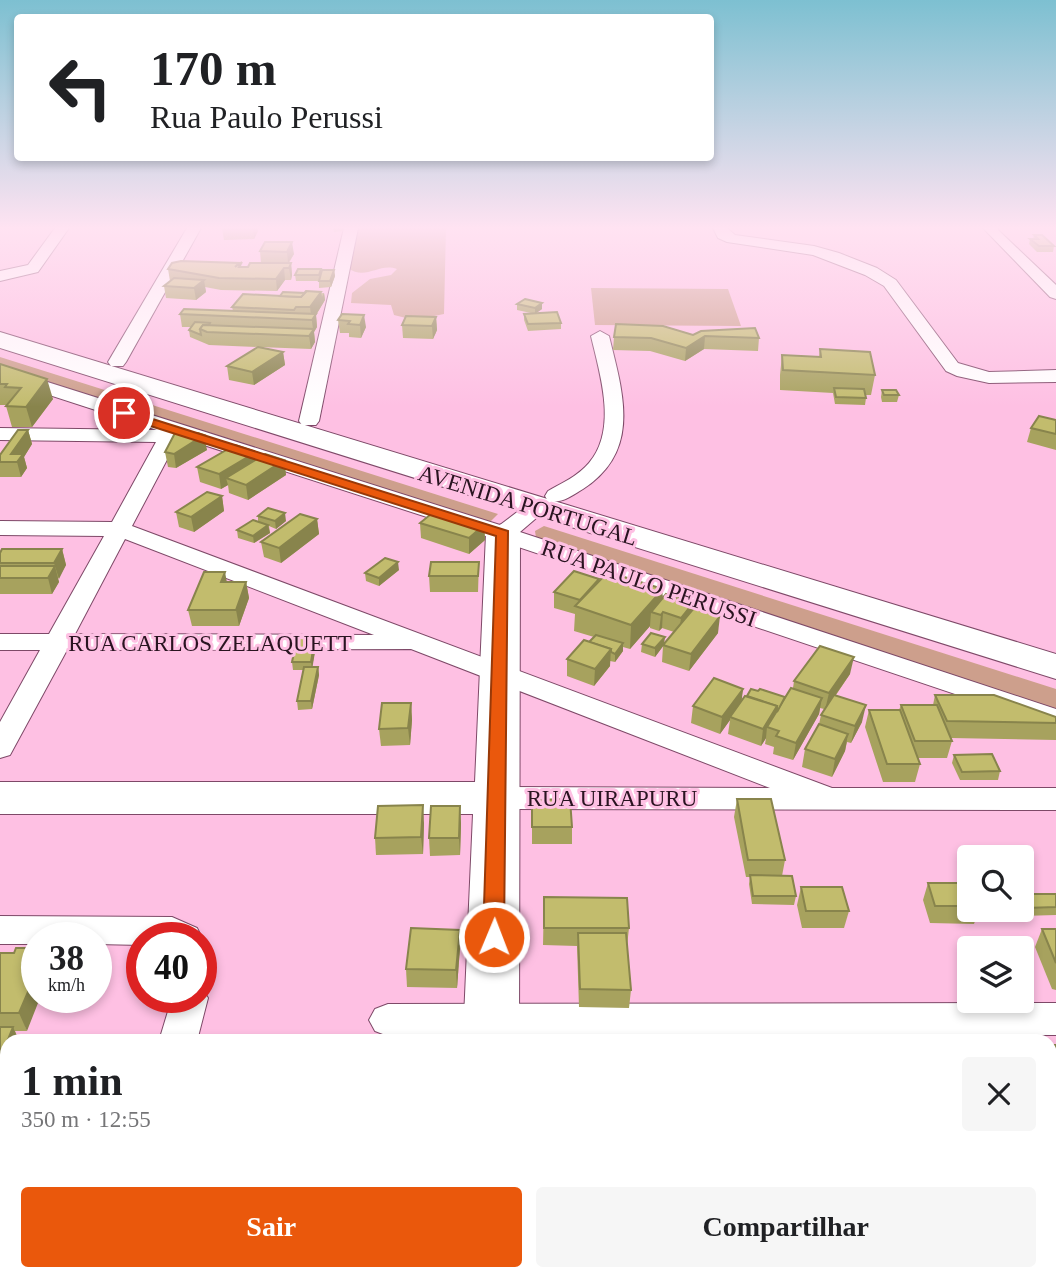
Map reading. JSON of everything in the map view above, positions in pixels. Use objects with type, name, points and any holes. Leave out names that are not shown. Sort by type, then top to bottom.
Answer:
[{"type":"main road","points":[[0,326],[309,421],[546,502]]},
{"type":"main road","name":"AVENIDA PORTUGAL","points":[[0,340],[852,596],[926,619],[1056,667]]},
{"type":"main road","points":[[491,1031],[503,534]]},
{"type":"main road","points":[[926,619],[1056,648]]},
{"type":"main road","name":"RUA UIRAPURU","points":[[0,798],[497,798]]},
{"type":"street","points":[[117,362],[160,288]]},
{"type":"street","points":[[309,421],[338,288]]},
{"type":"street","points":[[893,288],[952,367],[979,377],[1056,376]]},
{"type":"street","points":[[503,534],[596,468],[610,449],[615,425],[614,405],[600,337]]},
{"type":"street","name":"RUA PAULO PERUSSI","points":[[0,373],[172,433],[503,534],[1056,719]]},
{"type":"street","points":[[0,434],[172,433],[0,748]]},
{"type":"street","points":[[0,528],[119,529],[831,799]]},
{"type":"street","name":"RUA CARLOS ZELAQUETT","points":[[0,642],[420,643]]},
{"type":"street","name":"RUA UIRAPURU","points":[[497,798],[1056,799]]},
{"type":"street","points":[[0,930],[126,930]]},
{"type":"street","points":[[180,1034],[186,1013]]},
{"type":"street","points":[[388,1020],[491,1031],[1056,1019]]},
{"type":"shaded area","points":[[359,288],[445,288],[444,314],[414,320],[394,315],[391,305],[351,303],[352,293]]},
{"type":"shaded area","points":[[591,288],[728,289],[741,326],[595,325]]},
{"type":"shaded area","points":[[0,357],[498,514],[488,524],[0,368]]},
{"type":"shaded area","points":[[544,526],[1056,689],[1056,710],[536,538],[535,531]]},
{"type":"building","points":[[306,291],[321,292],[310,307],[296,307],[294,310],[232,307],[243,294],[301,297]]},
{"type":"building","points":[[283,292],[305,293],[301,297],[280,296]]},
{"type":"building","points":[[525,299],[542,303],[535,308],[517,304]]},
{"type":"building","points":[[184,309],[316,314],[312,320],[180,314]]},
{"type":"building","points":[[557,312],[561,323],[528,324],[524,314]]},
{"type":"building","points":[[342,314],[364,315],[360,325],[338,320]]},
{"type":"building","points":[[406,316],[436,317],[432,326],[402,325]]},
{"type":"building","points":[[195,322],[210,323],[200,329],[201,335],[189,330]]},
{"type":"building","points":[[616,324],[663,326],[693,335],[701,331],[755,328],[759,338],[705,336],[686,348],[651,338],[614,337]]},
{"type":"building","points":[[203,325],[314,329],[309,336],[207,332],[200,329]]},
{"type":"building","points":[[258,347],[283,352],[252,372],[227,366]]},
{"type":"building","points":[[820,349],[870,352],[875,375],[783,370],[782,355],[821,357]]},
{"type":"building","points":[[0,364],[47,379],[26,407],[6,406],[21,388],[0,384]]},
{"type":"building","points":[[834,388],[864,389],[866,398],[836,397]]},
{"type":"building","points":[[882,390],[896,390],[899,395],[884,395]]},
{"type":"building","points":[[1039,416],[1056,420],[1056,434],[1031,428]]},
{"type":"building","points":[[18,430],[28,430],[11,454],[23,454],[17,462],[0,462],[0,455]]},
{"type":"building","points":[[175,433],[190,437],[198,433],[204,435],[174,454],[165,452]]},
{"type":"building","points":[[235,445],[256,452],[219,474],[197,467]]},
{"type":"building","points":[[265,454],[284,460],[246,485],[226,478]]},
{"type":"building","points":[[207,492],[222,496],[191,517],[176,512]]},
{"type":"building","points":[[268,508],[285,513],[275,521],[258,516]]},
{"type":"building","points":[[436,510],[484,525],[469,538],[420,523]]},
{"type":"building","points":[[300,514],[317,519],[279,548],[261,542]]},
{"type":"building","points":[[253,520],[268,525],[253,536],[237,530]]},
{"type":"building","points":[[2,549],[62,549],[54,563],[0,563]]},
{"type":"building","points":[[385,558],[398,562],[379,578],[365,573]]},
{"type":"building","points":[[431,562],[479,562],[478,576],[429,576]]},
{"type":"building","points":[[0,566],[55,566],[48,578],[0,578]]},
{"type":"building","points":[[574,571],[599,579],[580,600],[554,592]]},
{"type":"building","points":[[204,572],[225,572],[221,582],[246,582],[236,610],[188,610]]},
{"type":"building","points":[[608,572],[663,589],[631,625],[575,606]]},
{"type":"building","points":[[666,594],[693,603],[681,618],[663,612],[661,615],[651,612]]},
{"type":"building","points":[[694,608],[720,616],[691,654],[663,645]]},
{"type":"building","points":[[651,633],[665,637],[655,648],[642,644]]},
{"type":"building","points":[[596,635],[623,643],[615,654],[611,649],[589,642]]},
{"type":"building","points":[[297,638],[315,638],[311,662],[292,662]]},
{"type":"building","points":[[584,640],[611,649],[595,669],[567,659]]},
{"type":"building","points":[[820,646],[854,657],[829,693],[794,681]]},
{"type":"building","points":[[304,667],[318,667],[311,701],[297,701]]},
{"type":"building","points":[[714,678],[743,689],[722,717],[693,706]]},
{"type":"building","points":[[791,688],[822,698],[796,743],[776,736],[779,731],[767,727]]},
{"type":"building","points":[[751,689],[785,697],[777,712],[777,706],[747,696]]},
{"type":"building","points":[[834,695],[866,705],[855,726],[821,715]]},
{"type":"building","points":[[935,695],[994,695],[1056,717],[1056,723],[947,721]]},
{"type":"building","points":[[745,696],[777,706],[763,729],[730,717]]},
{"type":"building","points":[[382,703],[411,703],[408,728],[379,729]]},
{"type":"building","points":[[901,705],[937,705],[952,741],[915,741]]},
{"type":"building","points":[[869,710],[900,710],[920,764],[887,764]]},
{"type":"building","points":[[819,724],[848,734],[835,759],[805,749]]},
{"type":"building","points":[[992,754],[1000,771],[962,772],[954,755]]},
{"type":"building","points":[[570,799],[572,827],[532,827],[532,800]]},
{"type":"building","points":[[737,799],[771,799],[785,860],[748,860]]},
{"type":"building","points":[[423,805],[421,837],[375,838],[378,806]]},
{"type":"building","points":[[431,806],[460,806],[459,838],[429,838]]},
{"type":"building","points":[[750,875],[792,876],[796,896],[753,896]]},
{"type":"building","points":[[928,883],[957,883],[957,906],[935,906]]},
{"type":"building","points":[[801,887],[842,887],[849,911],[806,911]]},
{"type":"building","points":[[1034,894],[1056,894],[1056,907],[1034,908]]},
{"type":"building","points":[[544,897],[627,898],[629,928],[544,928]]},
{"type":"building","points":[[411,928],[460,930],[456,970],[406,969]]},
{"type":"building","points":[[1042,929],[1056,929],[1056,963]]},
{"type":"building","points":[[578,933],[626,933],[631,990],[580,989]]},
{"type":"building","points":[[16,948],[21,948],[21,1008],[19,1013],[0,1013],[0,953],[14,953]]},
{"type":"building","points":[[0,1027],[13,1027],[10,1034],[0,1034]]},
{"type":"route","points":[[124,413],[503,534],[494,937]]}]
